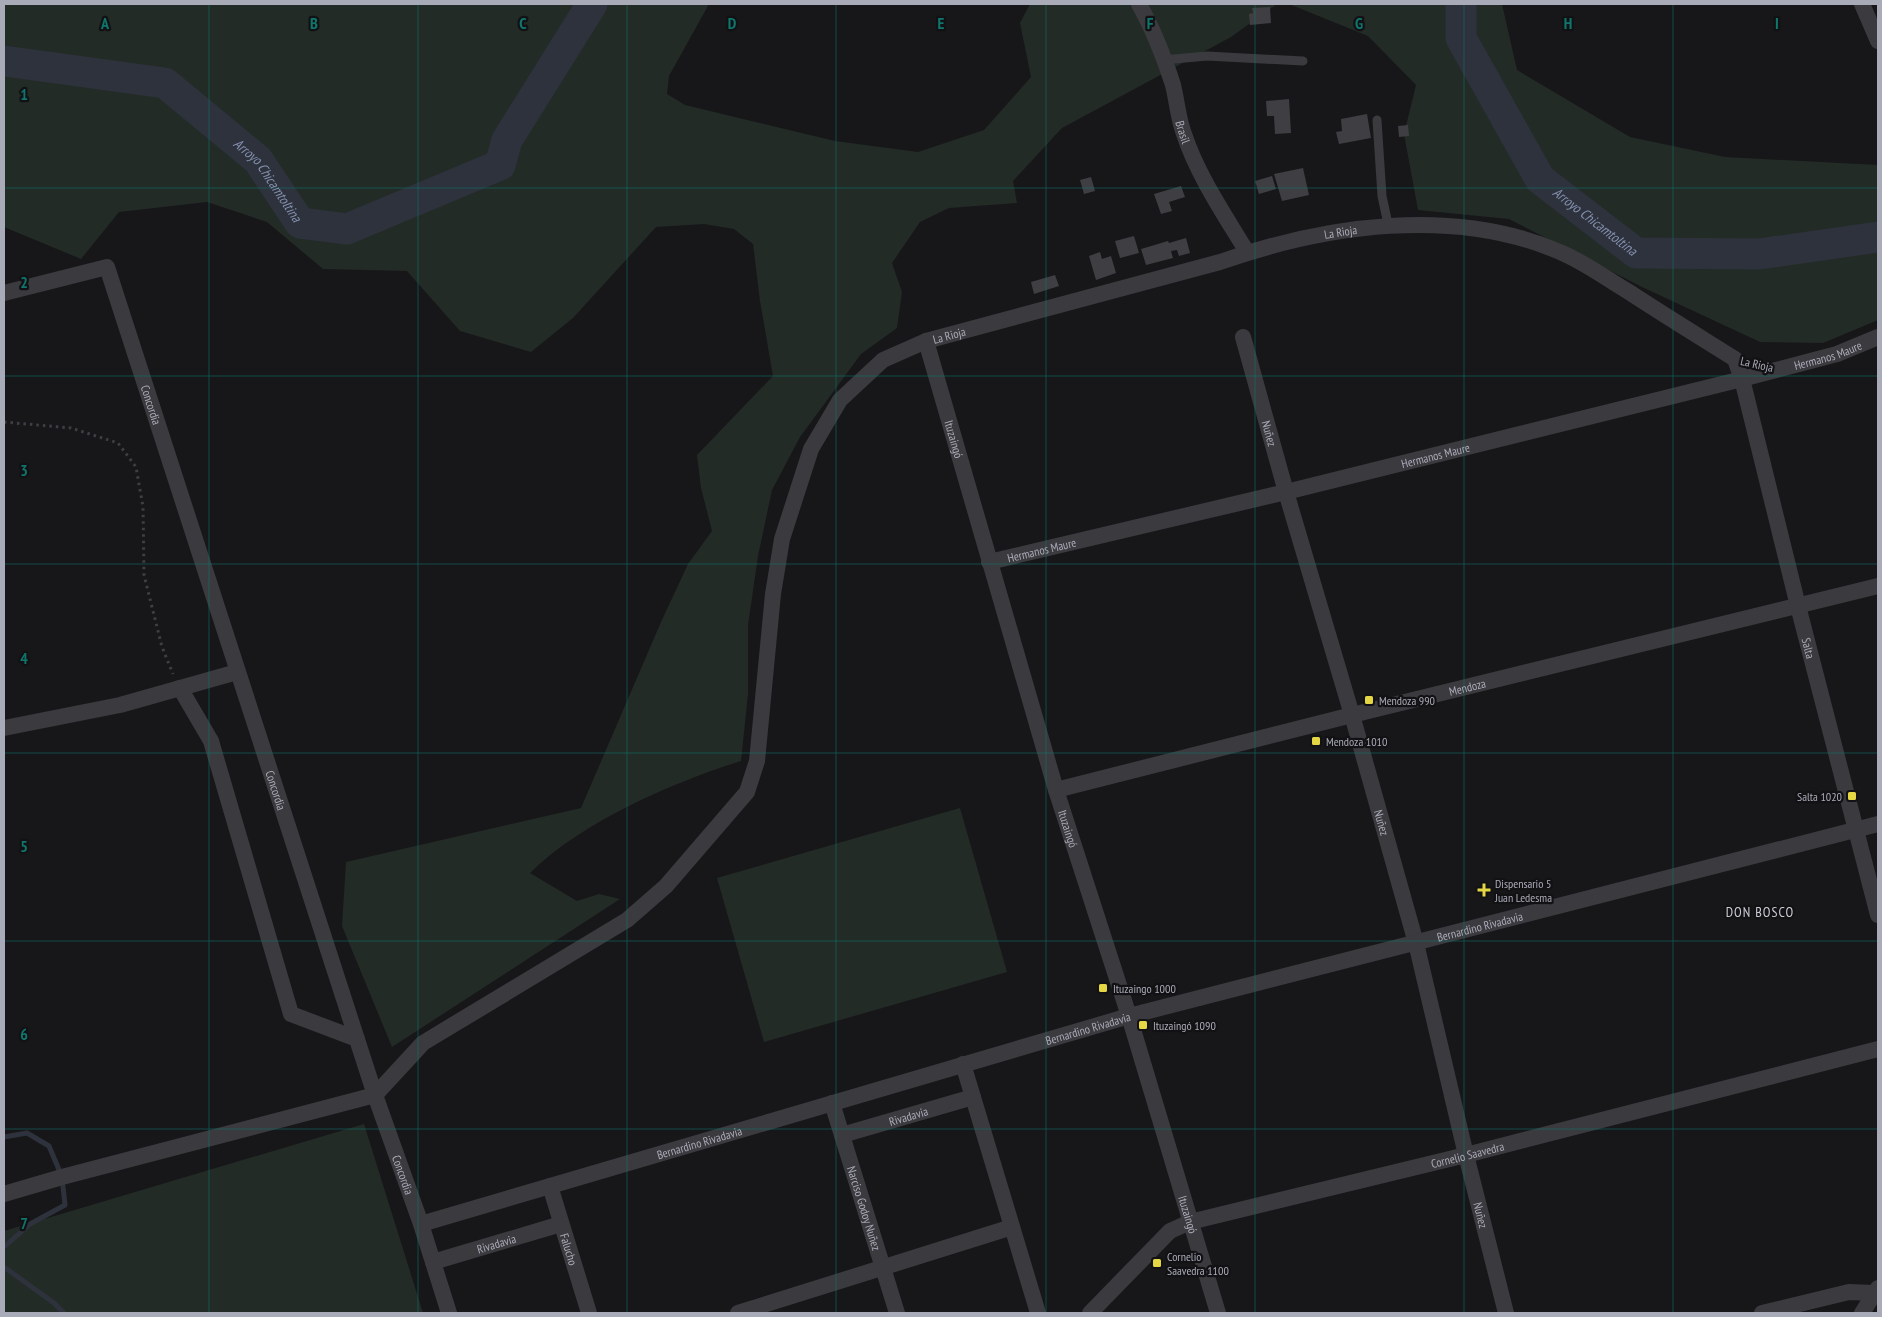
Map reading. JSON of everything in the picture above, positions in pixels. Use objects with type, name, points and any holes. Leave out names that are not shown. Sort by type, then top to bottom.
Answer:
[{"type":"street","name":"Brasil","points":[[1138,4],[1152,26],[1173,86],[1178,116],[1188,146],[1209,189],[1247,252]]},
{"type":"street","points":[[1862,4],[1877,36]]},
{"type":"street","name":"La Rioja","points":[[375,1095],[423,1044],[627,920],[666,886],[747,792],[758,761],[773,594],[782,539],[811,449],[840,400],[883,360],[926,341],[1220,262],[1247,252],[1330,232],[1388,224],[1470,228],[1525,239],[1561,252],[1607,278],[1735,359],[1755,366],[1780,369]]},
{"type":"street","name":"Concordia","points":[[4,293],[107,267],[375,1095],[421,1224],[449,1313]]},
{"type":"street","name":"Nuñez","points":[[1242,337],[1416,943],[1466,1155],[1506,1313]]},
{"type":"street","name":"Hermanos Maure","points":[[989,562],[1286,492],[1742,379],[1837,354],[1878,337]]},
{"type":"street","name":"Ituzaingó","points":[[926,341],[1056,790],[1129,1016],[1218,1313]]},
{"type":"street","name":"La Rioja","points":[[1735,359],[1742,379]]},
{"type":"street","name":"Salta","points":[[1742,379],[1798,606],[1878,915]]},
{"type":"street","name":"Mendoza","points":[[1056,790],[1878,586]]},
{"type":"street","points":[[4,728],[120,705],[237,672]]},
{"type":"street","points":[[180,688],[211,741],[291,1014],[357,1039]]},
{"type":"street","name":"Bernardino Rivadavia","points":[[421,1224],[1129,1016],[1878,824]]},
{"type":"street","name":"Cornelio Saavedra","points":[[1090,1313],[1170,1231],[1190,1222],[1466,1155],[1878,1049]]},
{"type":"street","points":[[963,1064],[1038,1313]]},
{"type":"street","points":[[4,1194],[375,1095]]},
{"type":"street","name":"Rivadavia","points":[[842,1135],[973,1097]]},
{"type":"street","name":"Narciso Godoy Nuñez","points":[[832,1103],[897,1313]]},
{"type":"street","name":"Falucho","points":[[550,1186],[588,1313]]},
{"type":"street","name":"Rivadavia","points":[[433,1262],[561,1224]]},
{"type":"street","points":[[738,1313],[1012,1227]]},
{"type":"street","points":[[1762,1313],[1849,1292],[1876,1291]]},
{"type":"street","points":[[1862,1313],[1876,1291]]},
{"type":"lane","points":[[1163,60],[1207,56],[1303,62]]},
{"type":"lane","points":[[1377,120],[1382,196],[1388,224]]},
{"type":"path","points":[[4,422],[71,428],[118,443],[136,467],[143,507],[144,575],[162,648],[180,688]]},
{"type":"shaded area","points":[[4,4],[709,4],[669,76],[667,94],[685,105],[835,141],[918,152],[984,130],[1031,77],[1020,23],[1030,4],[1277,4],[1231,37],[1062,128],[1013,181],[1017,203],[949,208],[920,222],[892,263],[902,292],[897,328],[861,354],[800,437],[772,490],[758,556],[748,625],[748,694],[741,761],[686,780],[629,806],[574,837],[551,855],[530,873],[577,901],[599,894],[620,899],[392,1047],[342,926],[346,862],[581,808],[688,564],[712,531],[701,488],[697,455],[773,376],[760,301],[753,244],[734,229],[704,224],[656,227],[573,318],[531,352],[460,331],[407,271],[323,269],[267,222],[207,202],[119,212],[81,259],[4,227]]},
{"type":"shaded area","points":[[1289,4],[1502,4],[1517,70],[1630,137],[1725,157],[1878,165],[1878,320],[1823,343],[1760,342],[1642,287],[1509,219],[1418,210],[1404,134],[1416,85],[1368,36]]},
{"type":"shaded area","points":[[960,808],[1007,972],[764,1042],[717,878]]},
{"type":"shaded area","points":[[364,1124],[423,1313],[4,1313],[4,1231]]},
{"type":"building","points":[[1270,7],[1271,23],[1250,25],[1249,14],[1253,13],[1252,8]]},
{"type":"building","points":[[1289,99],[1291,133],[1275,134],[1274,116],[1267,116],[1266,101]]},
{"type":"building","points":[[1367,114],[1371,138],[1339,144],[1336,132],[1342,131],[1341,119]]},
{"type":"building","points":[[1408,125],[1409,136],[1399,137],[1398,126]]},
{"type":"building","points":[[1303,168],[1309,195],[1282,201],[1274,174]]},
{"type":"building","points":[[1272,176],[1276,189],[1259,194],[1255,181]]},
{"type":"building","points":[[1091,177],[1095,191],[1084,194],[1080,180]]},
{"type":"building","points":[[1181,186],[1185,197],[1169,202],[1172,211],[1161,214],[1154,194]]},
{"type":"building","points":[[1134,236],[1139,253],[1120,258],[1115,241]]},
{"type":"building","points":[[1186,238],[1190,253],[1179,256],[1177,250],[1171,251],[1173,258],[1146,265],[1141,249]]},
{"type":"building","points":[[1100,252],[1102,259],[1111,256],[1116,273],[1096,280],[1089,256]]},
{"type":"building","points":[[1055,275],[1059,286],[1034,294],[1031,282]]},
{"type":"waterway","name":"Arroyo Chicamtoltina","points":[[4,61],[165,83],[258,160],[300,223],[347,229],[500,165],[507,140],[592,4]]},
{"type":"waterway","name":"Arroyo Chicamtoltina","points":[[1461,4],[1461,38],[1540,179],[1636,253],[1759,254],[1878,237]]},
{"type":"waterway","points":[[4,1137],[27,1133],[49,1146],[62,1177],[65,1205],[30,1224],[4,1247]]},
{"type":"waterway","points":[[4,1267],[54,1303],[64,1313]]},
{"type":"place","name":"Mendoza 990","points":[[1369,700]]},
{"type":"place","name":"Mendoza 1010","points":[[1316,741]]},
{"type":"place","name":"Salta 1020","points":[[1852,796]]},
{"type":"place","name":"Dispensario 5 Juan Ledesma","points":[[1484,890]]},
{"type":"place","name":"Ituzaingo 1000","points":[[1103,988]]},
{"type":"place","name":"Ituzaingó 1090","points":[[1143,1025]]},
{"type":"place","name":"Cornelio Saavedra 1100","points":[[1157,1263]]},
{"type":"district","name":"DON BOSCO","points":[[1760,912]]}]
